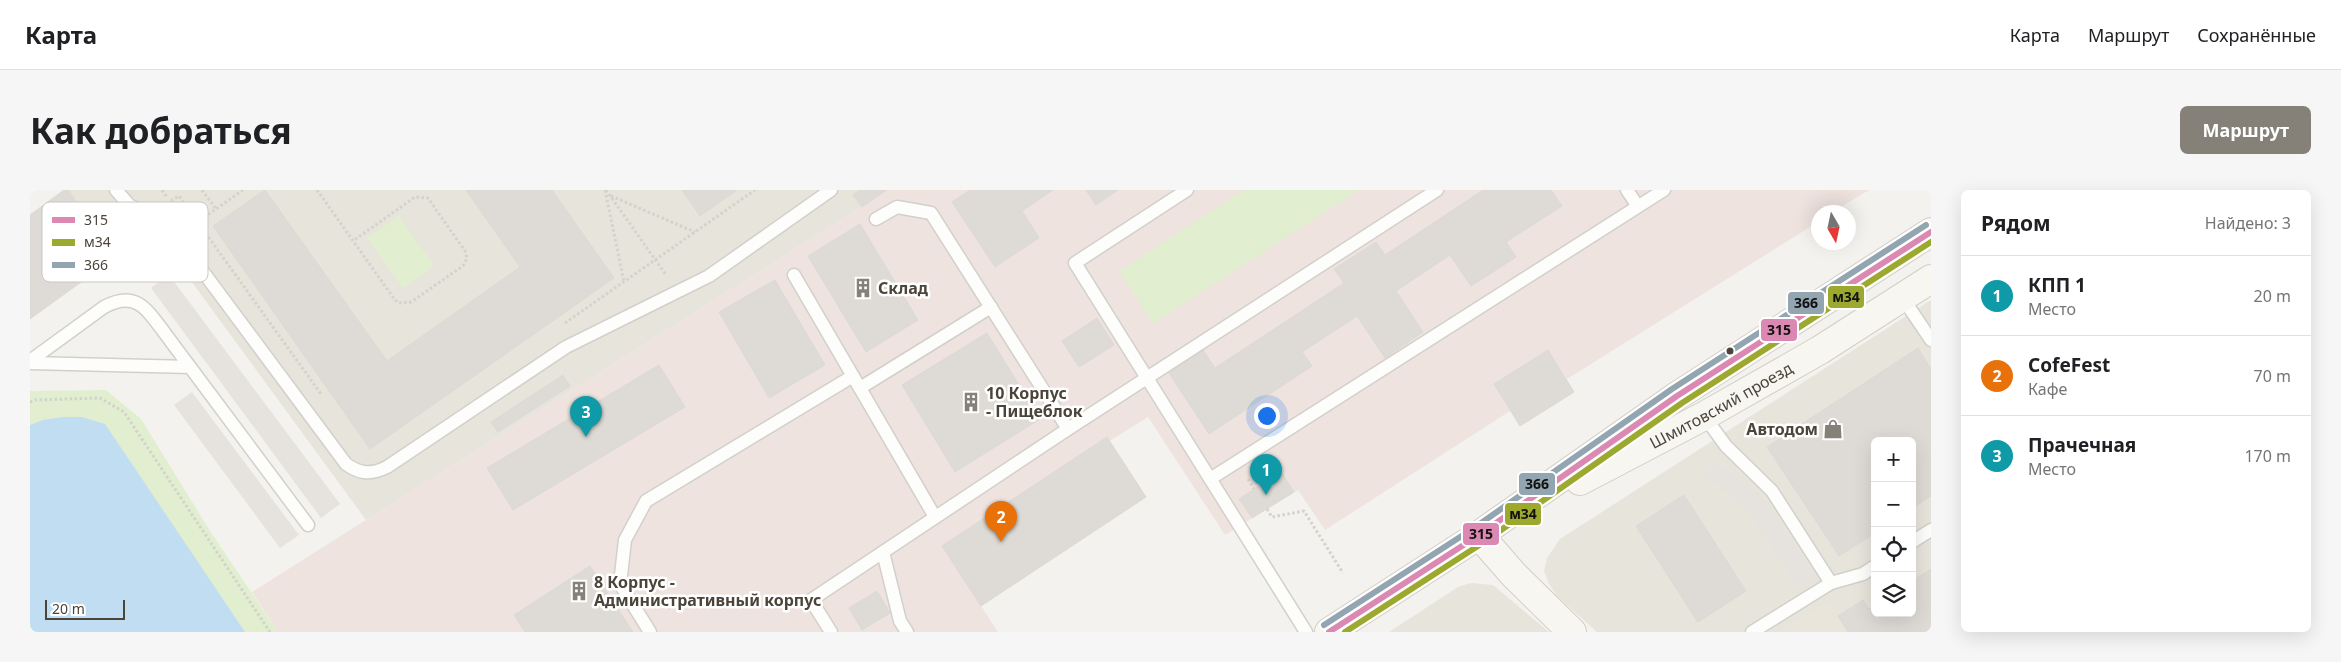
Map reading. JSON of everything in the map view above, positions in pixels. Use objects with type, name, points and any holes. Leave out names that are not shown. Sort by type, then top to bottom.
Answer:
[{"type":"main road","name":"Шмитовский проезд","points":[[1329,632],[1479,535],[1677,396],[1931,232]]},
{"type":"main road","name":"Шмитовский проезд","points":[[1479,535],[1704,416],[1820,350],[1931,279]]},
{"type":"main road","points":[[1479,535],[1514,575],[1570,631]]},
{"type":"lane","points":[[116,190],[126,202]]},
{"type":"lane","points":[[208,278],[346,464],[360,472],[375,473],[387,467],[566,347],[719,270],[831,190]]},
{"type":"lane","points":[[1186,190],[1075,263],[1306,632]]},
{"type":"lane","points":[[829,631],[811,600],[1068,428],[1147,379],[1437,190]]},
{"type":"lane","points":[[1627,190],[1638,205]]},
{"type":"lane","points":[[1210,479],[1664,190]]},
{"type":"lane","points":[[876,219],[897,207],[931,213],[1068,428]]},
{"type":"lane","points":[[794,275],[935,517]]},
{"type":"lane","points":[[1902,297],[1931,340]]},
{"type":"lane","points":[[30,362],[114,301],[126,299],[145,307],[308,525]]},
{"type":"lane","points":[[860,388],[991,308]]},
{"type":"lane","points":[[30,362],[190,366]]},
{"type":"lane","points":[[650,632],[620,584],[625,540],[646,501],[853,376]]},
{"type":"lane","points":[[1704,416],[1726,446],[1772,491],[1831,583]]},
{"type":"lane","points":[[1916,539],[1931,530]]},
{"type":"lane","points":[[883,552],[900,621],[907,632]]},
{"type":"lane","points":[[1752,632],[1831,583],[1863,574],[1871,569]]},
{"type":"path","points":[[162,190],[171,202],[179,196],[183,202]]},
{"type":"path","points":[[202,190],[216,209]]},
{"type":"path","points":[[208,215],[243,190]]},
{"type":"path","points":[[317,190],[394,300],[402,304],[411,302],[463,266],[467,258],[428,198],[422,196],[415,197],[353,241]]},
{"type":"path","points":[[605,190],[678,292]]},
{"type":"path","points":[[605,190],[624,282]]},
{"type":"path","points":[[611,196],[695,232]]},
{"type":"path","points":[[208,236],[326,400]]},
{"type":"path","points":[[30,402],[35,400],[100,398],[124,412],[270,632]]},
{"type":"path","points":[[1267,509],[1272,517],[1304,511],[1343,573]]},
{"type":"shaded area","points":[[68,190],[888,190],[366,520],[192,282],[208,282],[208,202],[77,202]]},
{"type":"shaded area","points":[[888,190],[1869,190],[1844,205],[1811,205],[1811,226],[1567,379],[1548,350],[1494,384],[1510,411],[1325,530],[1298,490],[1225,535],[1148,417],[942,546],[998,632],[278,632],[252,592]]},
{"type":"shaded area","points":[[159,282],[174,282],[340,504],[321,518],[151,288]]},
{"type":"shaded area","points":[[1931,300],[1931,632],[1597,632],[1557,596],[1549,584],[1544,571],[1547,558],[1560,539]]},
{"type":"shaded area","points":[[192,392],[299,535],[280,548],[174,405]]},
{"type":"shaded area","points":[[1718,464],[1760,494],[1817,579],[1800,591],[1743,504],[1701,475]]},
{"type":"shaded area","points":[[1931,569],[1931,632],[1779,632],[1829,601],[1838,616],[1863,600],[1869,609],[1871,608],[1871,617],[1916,617],[1916,578]]},
{"type":"shaded area","points":[[1471,583],[1493,585],[1549,632],[1389,632],[1458,587]]},
{"type":"green space","points":[[1244,190],[1359,190],[1153,324],[1119,271]]},
{"type":"green space","points":[[399,216],[434,266],[403,288],[367,238]]},
{"type":"green space","points":[[106,390],[141,419],[210,531],[278,632],[30,632],[30,391]]},
{"type":"water","points":[[82,417],[105,424],[245,632],[30,632],[30,425],[43,420]]},
{"type":"building","points":[[64,190],[68,190],[77,202],[48,202]]},
{"type":"building","points":[[265,190],[387,361],[520,267],[466,190],[552,190],[614,278],[370,449],[213,226]]},
{"type":"building","points":[[682,190],[737,190],[700,216]]},
{"type":"building","points":[[860,190],[887,190],[862,207],[853,195]]},
{"type":"building","points":[[970,190],[1053,190],[1022,211],[1039,238],[995,267],[952,202]]},
{"type":"building","points":[[1086,190],[1118,190],[1096,205]]},
{"type":"building","points":[[1483,190],[1551,190],[1562,206],[1506,242],[1516,257],[1471,286],[1450,255],[1396,291],[1423,332],[1385,358],[1357,316],[1302,352],[1312,366],[1209,434],[1169,373],[1203,350],[1215,368],[1344,283],[1334,269],[1376,242],[1385,255]]},
{"type":"building","points":[[42,206],[42,282],[81,282],[30,319],[30,215]]},
{"type":"building","name":"Склад","points":[[860,224],[918,320],[866,352],[808,256]]},
{"type":"building","points":[[775,280],[825,365],[769,398],[719,312]]},
{"type":"building","points":[[1097,318],[1114,345],[1079,367],[1062,341]]},
{"type":"building","name":"10 Корпус - Пищеблок","points":[[987,333],[1040,419],[955,472],[902,385]]},
{"type":"building","points":[[1918,348],[1931,369],[1931,496],[1916,505],[1916,437],[1871,437],[1871,536],[1839,556],[1767,447]]},
{"type":"building","points":[[1548,350],[1574,392],[1520,426],[1494,384]]},
{"type":"building","points":[[659,365],[685,407],[513,510],[487,468]]},
{"type":"building","points":[[563,375],[570,386],[498,432],[491,422]]},
{"type":"building","points":[[1107,437],[1146,497],[981,606],[942,546]]},
{"type":"building","points":[[1281,472],[1294,492],[1252,518],[1239,499]]},
{"type":"building","points":[[1684,495],[1746,591],[1698,622],[1636,526]]},
{"type":"building","name":"8 Корпус - Административный корпус","points":[[590,566],[633,632],[525,632],[514,615]]},
{"type":"building","points":[[1931,569],[1931,632],[1848,632],[1838,616],[1863,600],[1869,609],[1871,608],[1871,617],[1916,617],[1916,578]]},
{"type":"building","points":[[877,591],[890,613],[862,630],[849,608]]},
{"type":"transit line","name":"366","points":[[1324,625],[1474,528],[1672,389],[1926,225]]},
{"type":"transit line","name":"315","points":[[1329,632],[1479,535],[1677,396],[1931,232]]},
{"type":"transit line","name":"м34","points":[[1345,632],[1484,542],[1682,403],[1931,242]]},
{"type":"place","name":"Склад","points":[[863,288]]},
{"type":"place","name":"10 Корпус - Пищеблок","points":[[971,402]]},
{"type":"place","name":"Автодом","points":[[1833,429]]},
{"type":"place","name":"Прачечная","points":[[586,437]]},
{"type":"place","name":"КПП 1","points":[[1266,495]]},
{"type":"place","name":"CofeFest","points":[[1001,542]]},
{"type":"place","name":"8 Корпус - Административный корпус","points":[[579,591]]}]
